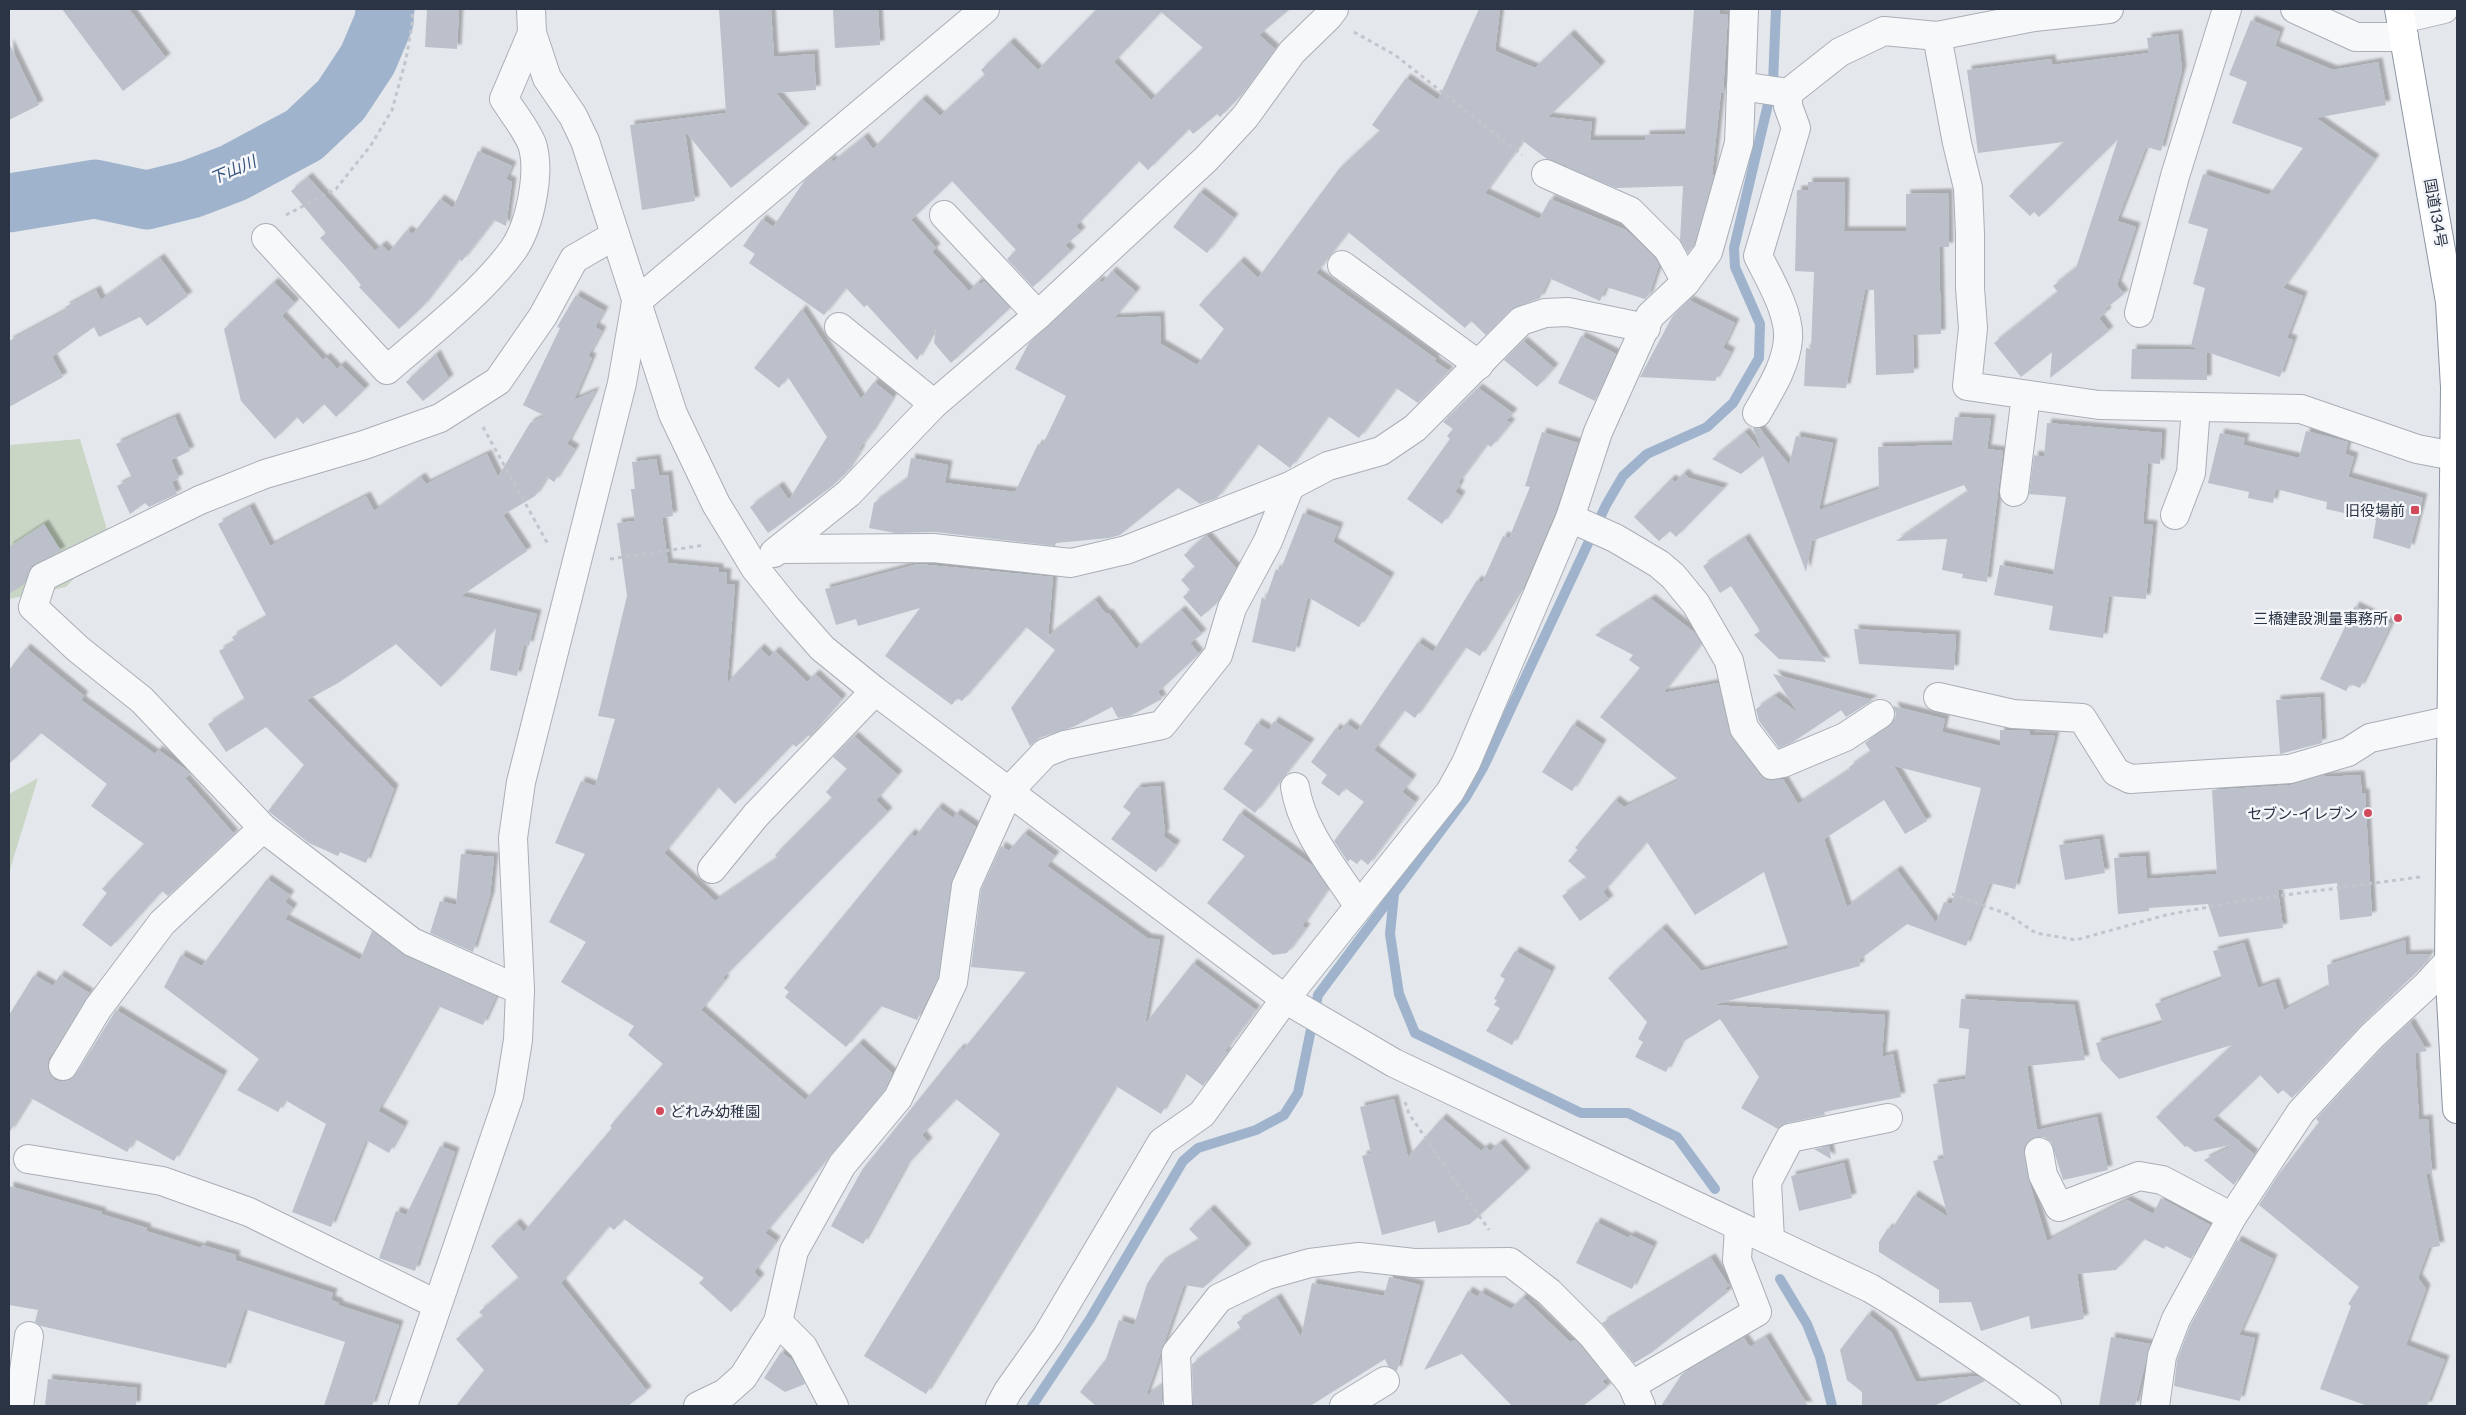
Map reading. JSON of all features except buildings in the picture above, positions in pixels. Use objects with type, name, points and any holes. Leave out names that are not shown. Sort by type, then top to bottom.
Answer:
[{"type":"highway","name":"国道134号","points":[[2402,22],[2450,302],[2456,387],[2449,883],[2453,914],[2448,961],[2457,1109]]},
{"type":"street","points":[[403,1406],[436,1304],[509,1096],[518,1040],[520,990],[513,838],[521,782],[622,383],[636,302],[985,9]]},
{"type":"street","points":[[1744,9],[1767,90],[1788,106],[1796,128],[1758,256],[1782,303],[1789,338],[1780,374],[1758,413]]},
{"type":"street","points":[[1000,1406],[1008,1390],[1047,1336],[1162,1142],[1202,1114],[1291,1002],[1358,905],[1450,792],[1466,763],[1577,521],[1598,432],[1650,316],[1686,282],[1708,252],[1739,143],[1767,90],[1884,31],[1937,36],[2034,17],[2110,9]]},
{"type":"street","points":[[2139,314],[2175,176],[2227,9]]},
{"type":"street","points":[[2294,9],[2356,37],[2444,9]]},
{"type":"street","points":[[755,568],[849,493],[934,404],[1038,315],[1206,160],[1245,117],[1292,52],[1331,13]]},
{"type":"street","points":[[266,238],[386,370],[472,295],[514,249],[531,207],[536,167],[531,143],[504,98],[531,21]]},
{"type":"street","points":[[531,21],[547,78],[573,116],[585,142],[673,414],[716,504],[755,568],[786,608],[822,648],[875,691],[1291,1002],[1394,1063],[1870,1288],[1979,1356],[2046,1406]]},
{"type":"street","points":[[1937,36],[1957,143],[1968,188],[1970,288],[1973,328],[1967,386],[2099,405],[2301,408],[2417,449],[2454,456]]},
{"type":"street","points":[[1546,174],[1630,211],[1668,249],[1686,282]]},
{"type":"street","points":[[944,215],[1038,315]]},
{"type":"street","points":[[520,990],[412,942],[263,828],[142,700],[78,649],[34,607],[43,577],[200,500],[265,474],[364,445],[440,418],[498,380],[544,316],[574,258],[614,236]]},
{"type":"street","points":[[1342,265],[1479,365]]},
{"type":"street","points":[[779,549],[933,548],[1071,562],[1126,550],[1290,486],[1328,466],[1381,451],[1415,428],[1521,321],[1545,313],[1568,312],[1646,328]]},
{"type":"street","points":[[839,327],[934,404]]},
{"type":"street","points":[[2014,492],[2026,395]]},
{"type":"street","points":[[2175,515],[2190,473],[2196,407]]},
{"type":"street","points":[[698,1406],[725,1393],[743,1377],[778,1322],[794,1251],[842,1165],[898,1098],[953,982],[966,886],[1008,791],[1045,753],[1065,745],[1162,724],[1218,655],[1232,608],[1268,541],[1290,486]]},
{"type":"street","points":[[1577,521],[1615,538],[1659,564],[1674,576],[1696,604],[1729,660],[1744,728],[1772,765],[1783,763],[1845,737],[1880,714]]},
{"type":"street","points":[[712,869],[756,815],[875,691]]},
{"type":"street","points":[[1938,697],[2013,714],[2082,718],[2116,772],[2130,779],[2290,769],[2348,752],[2370,738],[2452,720]]},
{"type":"street","points":[[1295,787],[1298,807],[1307,826],[1358,905]]},
{"type":"street","points":[[63,1066],[98,1008],[162,923],[263,828]]},
{"type":"street","points":[[2155,1406],[2162,1356],[2176,1319],[2232,1217],[2301,1112],[2372,1036],[2427,985],[2448,961]]},
{"type":"street","points":[[1770,1240],[1767,1182],[1790,1138],[1888,1118]]},
{"type":"street","points":[[2039,1152],[2042,1175],[2059,1207],[2138,1176],[2162,1180],[2232,1217]]},
{"type":"street","points":[[28,1159],[162,1181],[249,1212],[436,1304]]},
{"type":"street","points":[[1178,1406],[1176,1352],[1219,1298],[1267,1275],[1310,1263],[1359,1256],[1414,1263],[1510,1262],[1549,1292],[1586,1328],[1636,1396],[1757,1312],[1737,1260],[1739,1227]]},
{"type":"street","points":[[778,1322],[803,1347],[834,1406]]},
{"type":"street","points":[[20,1406],[29,1336]]},
{"type":"street","points":[[1344,1406],[1385,1381]]},
{"type":"path","points":[[266,238],[287,214],[336,189],[371,145],[392,110],[406,59],[413,19],[412,9]]},
{"type":"path","points":[[1331,13],[1395,55],[1546,174]]},
{"type":"path","points":[[468,400],[573,575],[738,540]]},
{"type":"path","points":[[1952,894],[2007,914],[2036,933],[2076,940],[2166,915],[2240,901],[2428,876],[2449,883]]},
{"type":"path","points":[[1394,1063],[1409,1114],[1510,1262]]},
{"type":"green space","points":[[80,439],[110,540],[66,587],[9,599],[9,445]]},
{"type":"green space","points":[[38,778],[9,873],[9,794]]},
{"type":"waterway","name":"下山川","points":[[9,203],[95,189],[147,200],[191,189],[233,173],[304,135],[341,100],[368,59],[384,21],[385,9]]},
{"type":"waterway","points":[[1032,1406],[1090,1319],[1183,1161],[1198,1148],[1256,1130],[1284,1115],[1298,1093],[1318,995],[1466,797],[1484,766],[1606,505],[1623,476],[1647,454],[1707,427],[1733,403],[1759,358],[1760,324],[1735,267],[1734,248],[1773,83],[1776,9]]},
{"type":"waterway","points":[[1394,894],[1390,934],[1399,994],[1415,1033],[1581,1113],[1628,1113],[1677,1137],[1715,1189]]},
{"type":"waterway","points":[[1780,1279],[1807,1324],[1820,1357],[1832,1406]]},
{"type":"place","name":"旧役場前","points":[[2415,510]]},
{"type":"place","name":"三橋建設測量事務所","points":[[2398,618]]},
{"type":"place","name":"セブン-イレブン","points":[[2368,813]]},
{"type":"place","name":"どれみ幼稚園","points":[[660,1111]]}]
